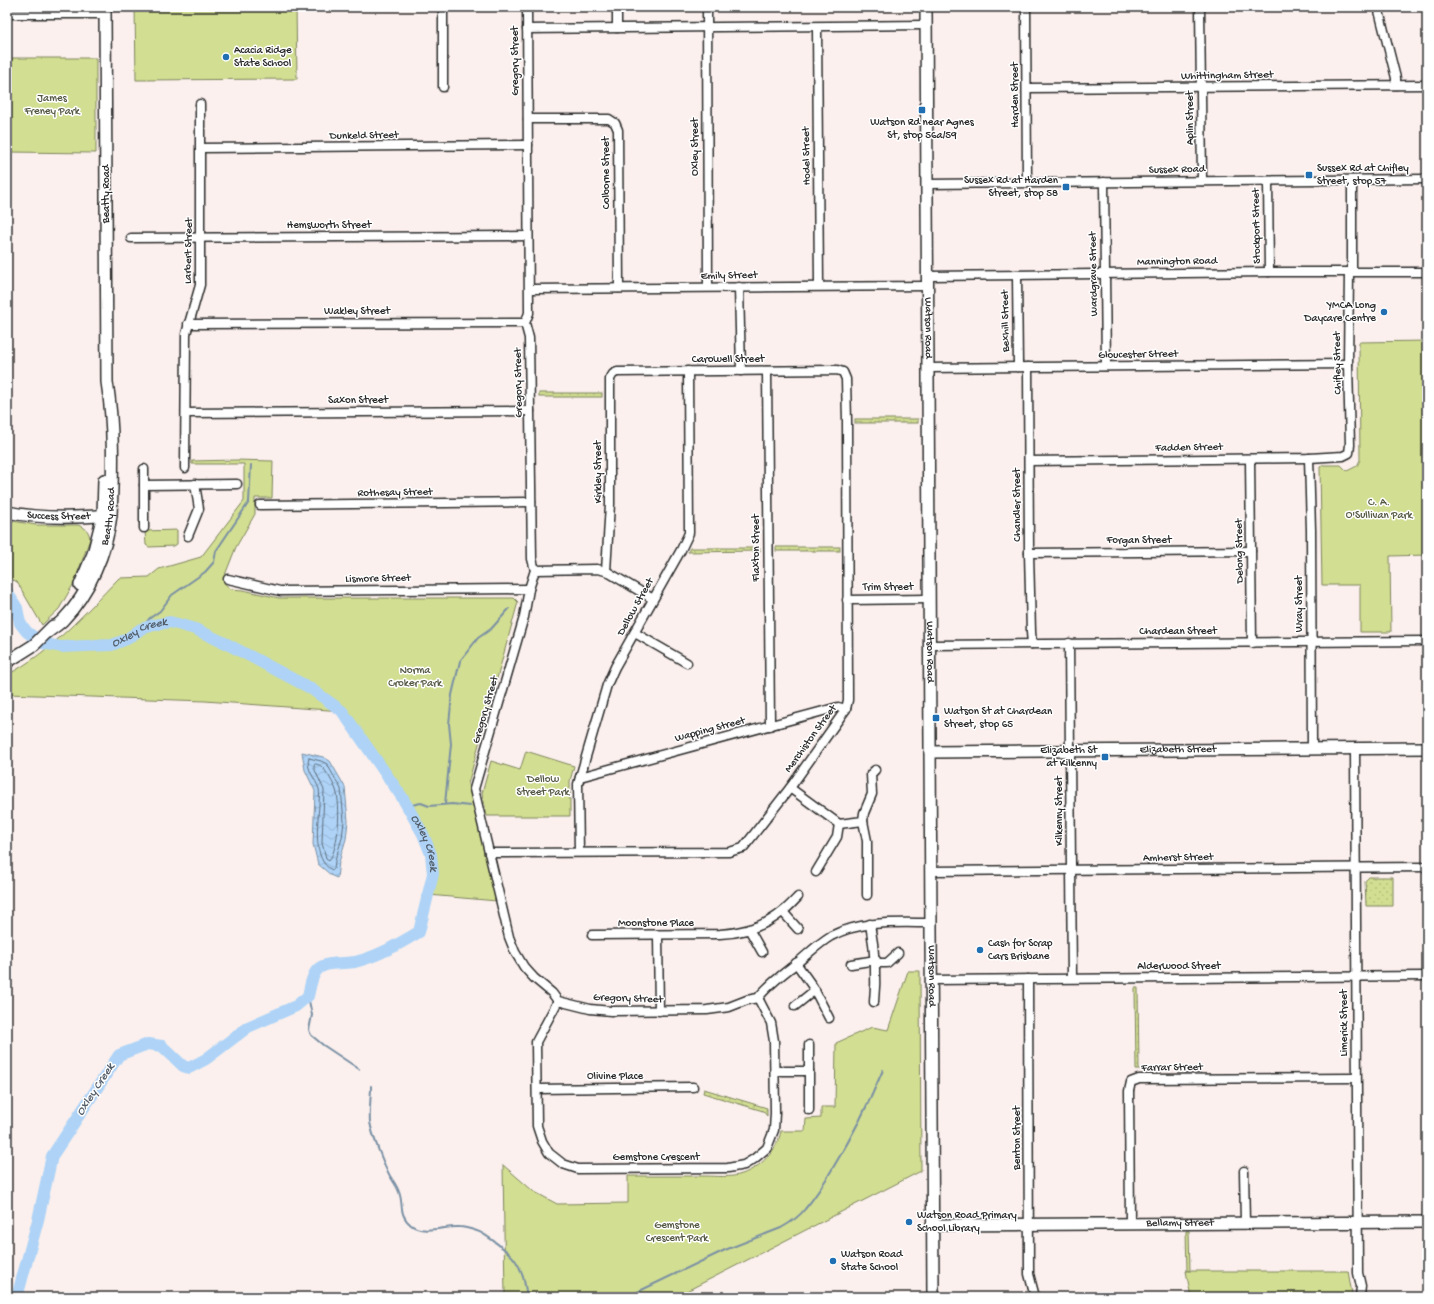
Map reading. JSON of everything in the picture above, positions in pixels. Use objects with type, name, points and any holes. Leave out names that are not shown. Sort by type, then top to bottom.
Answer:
[{"type":"street","points":[[443,7],[443,87]]},
{"type":"street","name":"Gregory Street","points":[[527,7],[528,236],[530,289],[529,313],[525,323],[529,338],[532,559],[535,570],[529,589],[524,617],[474,789],[509,937],[515,952],[524,966],[534,978],[552,993],[558,1001],[590,1009],[611,1011],[659,1011],[707,1010],[729,1007],[747,1000],[758,998]]},
{"type":"street","points":[[617,7],[617,28]]},
{"type":"street","name":"Oxley Street","points":[[707,7],[708,287]]},
{"type":"street","name":"Watson Road","points":[[926,7],[930,645],[930,980],[933,1297]]},
{"type":"street","name":"Harden Street","points":[[1026,7],[1027,183]]},
{"type":"street","name":"Aplin Street","points":[[1200,7],[1202,181]]},
{"type":"street","points":[[1378,7],[1396,78],[1396,85]]},
{"type":"street","points":[[7,14],[105,10]]},
{"type":"street","name":"Beatty Road","points":[[48,632],[72,599],[84,576],[107,515],[112,436],[108,382],[105,10]]},
{"type":"street","points":[[527,29],[926,25]]},
{"type":"street","name":"Hodel Street","points":[[817,27],[819,286]]},
{"type":"street","name":"Whittingham Street","points":[[1027,88],[1427,85]]},
{"type":"street","name":"Larbert Street","points":[[185,468],[186,334],[200,285],[200,104]]},
{"type":"street","name":"Colborne Street","points":[[528,119],[609,119],[615,123],[618,130],[618,288]]},
{"type":"street","name":"Dunkeld Street","points":[[201,148],[528,145]]},
{"type":"street","name":"Sussex Road","points":[[928,184],[1427,179]]},
{"type":"street","name":"Chifley Street","points":[[1349,453],[1348,364],[1352,180]]},
{"type":"street","name":"Stockport Street","points":[[1268,181],[1269,272]]},
{"type":"street","name":"Wardgrave Street","points":[[1104,182],[1106,366]]},
{"type":"street","name":"Hemsworth Street","points":[[131,238],[528,236]]},
{"type":"street","name":"Mannington Road","points":[[928,281],[1017,275],[1427,272]]},
{"type":"street","name":"Bexhill Street","points":[[1017,275],[1018,367]]},
{"type":"street","name":"Emily Street","points":[[530,289],[819,286],[928,281]]},
{"type":"street","points":[[739,287],[740,371]]},
{"type":"street","name":"Wakley Street","points":[[188,324],[525,323]]},
{"type":"street","name":"Gloucester Street","points":[[928,368],[1348,364]]},
{"type":"street","name":"Chandler Street","points":[[1028,367],[1029,553],[1032,644]]},
{"type":"street","name":"Carowell Street","points":[[613,374],[617,372],[688,371],[837,370],[842,372]]},
{"type":"street","name":"Dellow Street","points":[[579,852],[578,784],[607,685],[615,667],[681,550],[689,533],[688,371]]},
{"type":"street","name":"Flaxton Street","points":[[767,371],[770,726]]},
{"type":"street","name":"Merchiston Street","points":[[489,853],[729,852],[743,848],[790,788],[846,709],[848,700],[847,393],[846,379],[842,372]]},
{"type":"street","name":"Kirkley Street","points":[[606,571],[610,504],[610,379],[613,374]]},
{"type":"street","name":"Saxon Street","points":[[186,413],[530,411]]},
{"type":"street","name":"Fadden Street","points":[[1029,461],[1309,458],[1343,456],[1349,453]]},
{"type":"street","name":"Wray Street","points":[[1309,458],[1312,749]]},
{"type":"street","name":"Delong Street","points":[[1250,459],[1252,643]]},
{"type":"street","points":[[144,469],[144,528]]},
{"type":"street","points":[[188,536],[199,508],[195,484]]},
{"type":"street","points":[[144,485],[237,484]]},
{"type":"street","name":"Rothesay Street","points":[[260,505],[531,502]]},
{"type":"street","name":"Success Street","points":[[7,512],[40,516],[107,515]]},
{"type":"street","name":"Beatty Road","points":[[7,662],[34,645],[62,621],[70,612],[91,579],[102,554],[110,526],[107,515]]},
{"type":"street","points":[[83,516],[91,522],[96,529],[97,540]]},
{"type":"street","name":"Forgan Street","points":[[1029,553],[1250,551]]},
{"type":"street","points":[[535,570],[597,569],[606,571],[653,599]]},
{"type":"street","name":"Lismore Street","points":[[228,579],[280,591],[529,589]]},
{"type":"street","name":"Trim Street","points":[[847,600],[929,599]]},
{"type":"street","points":[[634,632],[687,663]]},
{"type":"street","name":"Chardean Street","points":[[930,645],[1427,641]]},
{"type":"street","name":"Kilkenny Street","points":[[1069,643],[1072,978]]},
{"type":"street","name":"Wapping Street","points":[[580,777],[838,707],[846,709]]},
{"type":"street","name":"Elizabeth Street","points":[[930,752],[1427,748]]},
{"type":"street","name":"Limerick Street","points":[[1355,749],[1356,1078],[1358,1273],[1361,1286],[1360,1297]]},
{"type":"street","points":[[868,895],[867,841],[863,821],[864,813],[872,794],[871,774],[875,770]]},
{"type":"street","points":[[790,788],[839,824],[863,821]]},
{"type":"street","points":[[816,872],[836,838],[839,824]]},
{"type":"street","name":"Amherst Street","points":[[930,871],[1427,867]]},
{"type":"street","name":"Moonstone Place","points":[[592,935],[740,933],[771,920],[783,912],[798,897]]},
{"type":"street","points":[[783,912],[798,929]]},
{"type":"street","points":[[758,998],[767,987],[796,963],[831,937],[851,928],[870,924],[931,923]]},
{"type":"street","points":[[870,924],[876,962],[874,1002]]},
{"type":"street","points":[[749,929],[762,952]]},
{"type":"street","points":[[658,935],[659,1011]]},
{"type":"street","points":[[851,964],[876,962],[887,963],[898,953]]},
{"type":"street","points":[[796,963],[815,990],[829,1018]]},
{"type":"street","name":"Alderwood Street","points":[[930,980],[1427,976]]},
{"type":"street","name":"Benton Street","points":[[1028,979],[1029,1274],[1035,1297]]},
{"type":"street","points":[[795,1006],[815,990]]},
{"type":"street","name":"Gemstone Crescent","points":[[558,1001],[536,1042],[537,1126],[542,1141],[549,1153],[563,1164],[578,1169],[728,1168],[744,1165],[754,1159],[767,1148],[774,1130],[774,1041],[771,1022],[758,998]]},
{"type":"street","points":[[809,1045],[809,1110]]},
{"type":"street","points":[[775,1071],[809,1071]]},
{"type":"street","name":"Farrar Street","points":[[1130,1224],[1130,1082],[1139,1079],[1356,1078]]},
{"type":"street","name":"Olivine Place","points":[[537,1089],[693,1087]]},
{"type":"street","points":[[1244,1171],[1245,1223]]},
{"type":"street","name":"Bellamy Street","points":[[932,1225],[1427,1222]]},
{"type":"green space","points":[[135,7],[296,7],[297,79],[136,80]]},
{"type":"green space","name":"James Freney Park","points":[[7,58],[96,58],[96,153],[7,152]]},
{"type":"green space","name":"C. A. O'Sullivan Park","points":[[1427,341],[1427,555],[1390,556],[1391,632],[1360,632],[1360,585],[1322,585],[1320,467],[1323,465],[1341,465],[1347,471],[1357,466],[1360,460],[1359,342]]},
{"type":"green space","points":[[539,393],[602,393],[602,397],[539,397]]},
{"type":"green space","points":[[855,419],[918,419],[918,423],[855,423]]},
{"type":"green space","name":"Norma Croker Park","points":[[192,461],[273,461],[272,498],[255,498],[255,514],[236,547],[225,575],[224,583],[231,589],[243,590],[279,598],[514,598],[518,602],[468,784],[497,901],[428,895],[433,874],[431,854],[423,834],[402,797],[342,711],[205,701],[7,694],[7,675],[38,655],[67,631],[119,578],[149,577],[159,569],[201,557],[244,501],[244,464],[192,464]]},
{"type":"green space","points":[[7,520],[36,525],[78,525],[85,529],[89,534],[90,539],[74,583],[59,609],[42,625],[17,582],[7,576]]},
{"type":"green space","points":[[177,530],[177,544],[174,546],[149,547],[146,545],[145,531]]},
{"type":"green space","points":[[776,547],[840,547],[840,551],[776,551]]},
{"type":"green space","points":[[690,548],[760,548],[760,551],[688,552]]},
{"type":"green space","name":"Dellow Street Park","points":[[526,751],[574,766],[570,781],[570,816],[487,816],[482,793],[491,761],[520,770]]},
{"type":"green space","points":[[1369,877],[1393,877],[1393,906],[1366,906],[1365,881]]},
{"type":"green space","name":"Gemstone Crescent Park","points":[[908,971],[920,971],[921,1171],[675,1297],[505,1297],[503,1165],[533,1191],[557,1204],[628,1203],[628,1176],[728,1176],[738,1175],[749,1171],[762,1163],[772,1152],[781,1131],[805,1131],[806,1119],[821,1118],[821,1107],[835,1107],[836,1043],[872,1027],[888,1030]]},
{"type":"green space","points":[[1135,988],[1138,988],[1139,1070],[1136,1070]]},
{"type":"green space","points":[[704,1089],[767,1108],[767,1116],[763,1111],[703,1093]]},
{"type":"green space","points":[[1186,1231],[1189,1231],[1190,1271],[1187,1271]]},
{"type":"green space","points":[[1186,1271],[1348,1271],[1352,1294],[1351,1297],[1191,1297]]},
{"type":"water","points":[[302,752],[323,757],[330,761],[345,787],[348,821],[346,839],[339,862],[337,878],[332,876],[318,864],[313,844],[315,791],[305,770]]},
{"type":"waterway","points":[[141,629],[150,618],[160,611],[172,595],[205,572],[214,562],[216,551],[249,502],[251,465]]},
{"type":"waterway","name":"Oxley Creek","points":[[7,592],[17,608],[20,623],[27,632],[42,643],[61,647],[112,645],[127,639],[141,629],[170,622],[195,629],[227,644],[310,688],[342,711],[402,797],[423,834],[431,854],[433,874],[419,932],[381,953],[355,962],[330,964],[321,967],[313,976],[308,996],[296,1006],[248,1027],[206,1059],[189,1068],[183,1066],[162,1046],[148,1044],[119,1055],[52,1156],[38,1220],[17,1297]]},
{"type":"waterway","points":[[445,804],[451,744],[449,724],[452,695],[460,661],[478,638],[491,629],[509,609]]},
{"type":"waterway","points":[[407,806],[421,803],[429,806],[452,804],[470,806]]},
{"type":"waterway","points":[[308,996],[312,1015],[309,1030],[311,1035],[323,1045],[359,1069]]},
{"type":"waterway","points":[[627,1297],[725,1250],[781,1228],[803,1212],[828,1177],[841,1154],[860,1119],[883,1070]]},
{"type":"waterway","points":[[371,1086],[371,1128],[385,1165],[398,1190],[404,1217],[416,1228],[428,1230],[461,1227],[468,1228],[485,1235],[503,1248],[518,1264],[522,1273],[527,1297]]},
{"type":"place","name":"Acacia Ridge State School","points":[[226,57]]},
{"type":"place","name":"Watson Rd near Agnes St, stop 56a/59","points":[[922,110]]},
{"type":"place","name":"Sussex Rd at Chifley Street, stop 57","points":[[1309,175]]},
{"type":"place","name":"Sussex Rd at Harden Street, stop 58","points":[[1066,187]]},
{"type":"place","name":"YMCA Long Daycare Centre","points":[[1384,312]]},
{"type":"place","name":"Watson St at Chardean Street, stop 65","points":[[936,718]]},
{"type":"place","name":"Elizabeth St at Kilkenny","points":[[1105,757]]},
{"type":"place","name":"Cash for Scrap Cars Brisbane","points":[[980,950]]},
{"type":"place","name":"Watson Road Primary School Library","points":[[909,1222]]},
{"type":"place","name":"Watson Road State School","points":[[833,1261]]}]
